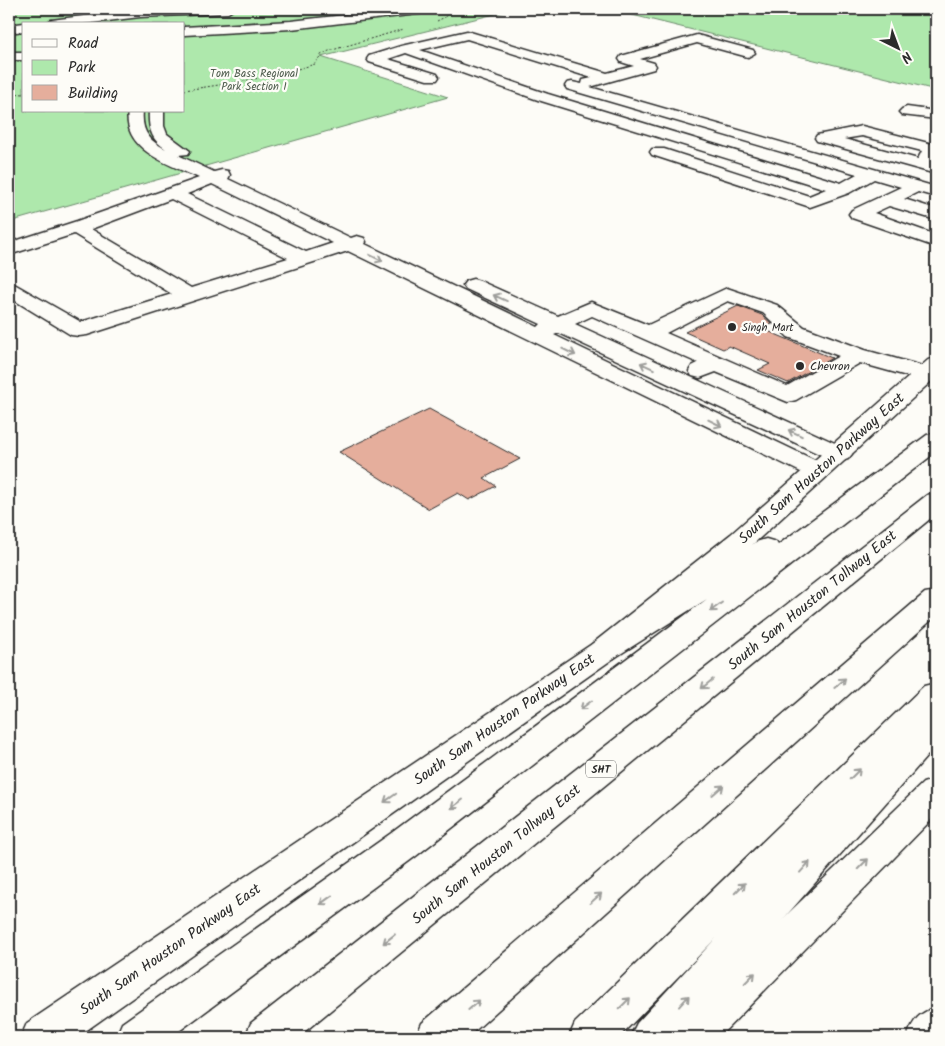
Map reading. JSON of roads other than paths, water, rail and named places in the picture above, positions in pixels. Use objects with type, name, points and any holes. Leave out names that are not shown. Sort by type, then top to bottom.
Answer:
[{"type":"main road","points":[[147,22],[228,9]]},
{"type":"main road","points":[[185,31],[291,25],[420,9]]},
{"type":"main road","points":[[67,22],[140,13],[166,19],[214,19],[261,14]]},
{"type":"main road","points":[[9,29],[22,27]]},
{"type":"main road","points":[[450,83],[374,59],[484,29]]},
{"type":"main road","points":[[467,34],[606,78]]},
{"type":"main road","points":[[9,39],[22,38]]},
{"type":"main road","points":[[515,105],[649,66],[626,59],[697,39],[748,53]]},
{"type":"main road","points":[[437,42],[465,51]]},
{"type":"main road","points":[[406,50],[543,97],[843,190]]},
{"type":"main road","points":[[9,56],[22,56]]},
{"type":"main road","points":[[612,60],[640,68]]},
{"type":"main road","points":[[557,81],[936,192]]},
{"type":"main road","points":[[136,112],[134,123],[136,131],[140,139],[149,147],[368,238],[840,454]]},
{"type":"main road","points":[[157,112],[155,126],[157,133],[178,150],[219,176],[347,245],[818,472]]},
{"type":"main road","points":[[907,112],[936,116]]},
{"type":"main road","points":[[734,134],[766,133],[823,138],[929,167]]},
{"type":"main road","points":[[644,147],[810,202],[843,190],[871,174]]},
{"type":"main road","points":[[9,250],[77,228],[219,176]]},
{"type":"main road","points":[[917,186],[858,214],[936,241]]},
{"type":"main road","points":[[172,193],[304,258]]},
{"type":"main road","points":[[889,200],[936,215]]},
{"type":"main road","points":[[77,228],[188,295]]},
{"type":"main road","points":[[9,289],[79,330],[368,238]]},
{"type":"main road","points":[[649,333],[728,294],[770,309],[796,332],[857,355],[931,369]]},
{"type":"main road","points":[[534,336],[592,308],[788,395],[857,355]]},
{"type":"main road","points":[[680,381],[716,363]]},
{"type":"main road","name":"South Sam Houston Parkway East","points":[[42,1037],[603,651],[741,540],[840,454],[931,369]]},
{"type":"main road","points":[[603,651],[699,591],[936,436]]},
{"type":"main road","points":[[137,1037],[403,845],[936,440]]},
{"type":"main road","name":"South Sam Houston Tollway East","points":[[266,1037],[936,501]]},
{"type":"main road","points":[[437,1037],[936,600]]},
{"type":"main road","points":[[590,1037],[936,694]]},
{"type":"main road","points":[[652,1037],[936,724]]},
{"type":"main road","points":[[690,1037],[936,793]]},
{"type":"main road","points":[[928,1037],[936,1027]]},
{"type":"place","name":"Singh Mart","points":[[732,327]]},
{"type":"place","name":"Chevron","points":[[800,366]]},
{"type":"park label","name":"Tom Bass Regional Park Section I","points":[[254,79]]}]
